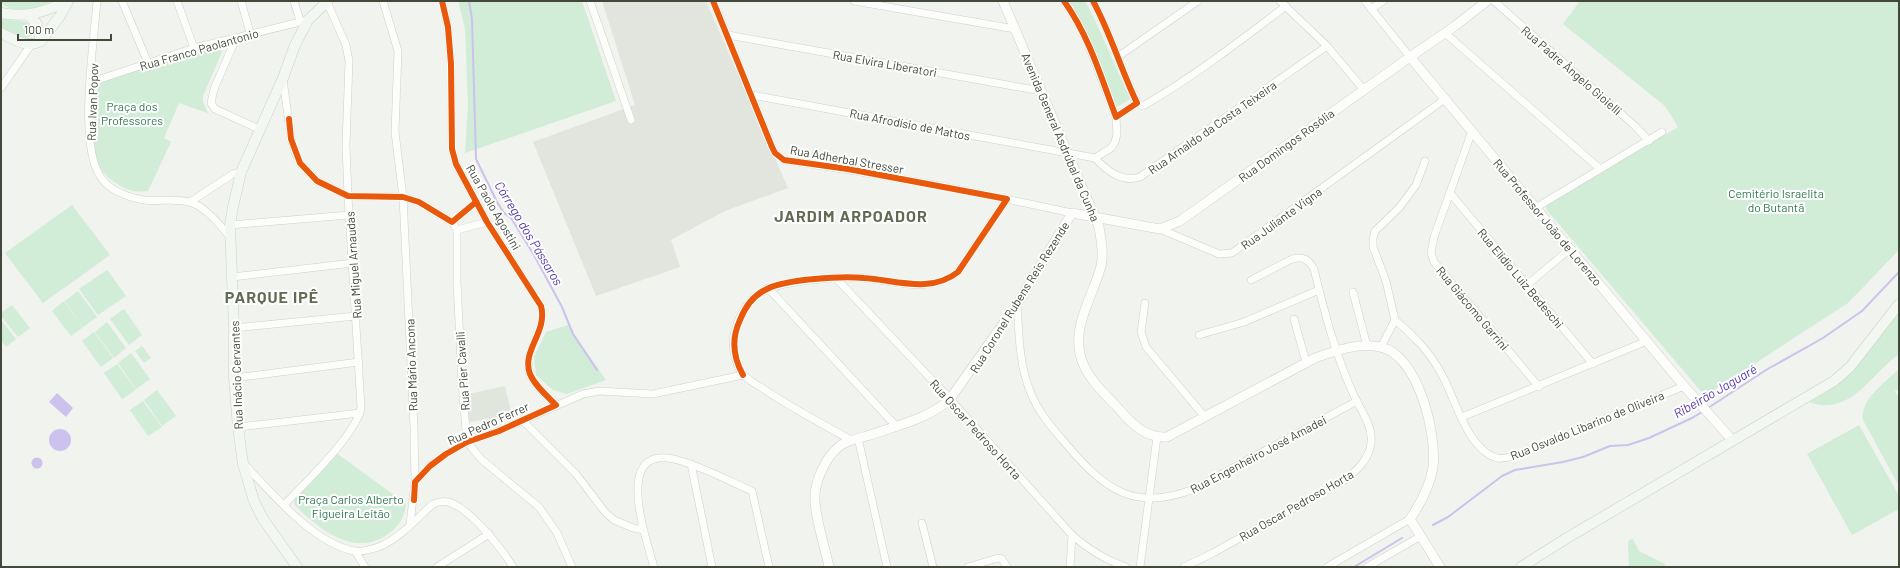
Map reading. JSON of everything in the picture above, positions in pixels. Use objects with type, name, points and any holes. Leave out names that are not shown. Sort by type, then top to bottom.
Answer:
[{"type":"main road","points":[[1,14],[28,15],[42,13],[68,1]]},
{"type":"main road","points":[[1,33],[30,45],[41,41],[60,16],[68,1]]},
{"type":"main road","name":"Rua Inácio Cervantes","points":[[297,567],[263,519],[254,501],[243,464],[234,378],[234,328],[230,226],[241,172],[283,78],[304,20],[328,2]]},
{"type":"main road","points":[[28,15],[35,21],[41,41]]},
{"type":"main road","points":[[1521,567],[1817,392],[1842,375],[1899,304]]},
{"type":"street","name":"Rua Ivan Popov","points":[[97,1],[89,120],[90,144],[94,163],[100,176],[108,186],[119,193],[138,199],[190,202]]},
{"type":"street","points":[[122,1],[148,63]]},
{"type":"street","points":[[177,1],[194,48]]},
{"type":"street","points":[[241,1],[250,33]]},
{"type":"street","points":[[294,1],[304,20]]},
{"type":"street","name":"Rua Mário Ancona","points":[[383,1],[398,51],[395,132],[403,197],[415,482],[410,524]]},
{"type":"street","name":"Rua Paolo Agostini","points":[[442,1],[448,27],[452,64],[452,149],[460,175],[487,222],[541,306],[543,316],[542,325],[532,348],[528,365],[530,374],[535,383],[556,405]]},
{"type":"street","points":[[590,1],[631,120]]},
{"type":"street","name":"Rua Adherbal Stresser","points":[[713,1],[772,147],[775,153],[784,160],[848,169],[1007,199],[1096,218]]},
{"type":"street","points":[[854,1],[1015,29]]},
{"type":"street","name":"Avenida General Asdrúbal da Cunha","points":[[1003,1],[1096,218],[1102,243],[1101,264],[1083,314],[1080,329],[1079,347],[1082,360],[1091,378],[1129,421],[1142,432],[1157,437]]},
{"type":"street","points":[[1064,1],[1077,21],[1087,41],[1116,117],[1117,134],[1111,148],[1095,158]]},
{"type":"street","points":[[1093,1],[1119,56],[1129,86],[1137,103],[1143,106],[1233,47],[1283,4],[1327,46],[1364,90]]},
{"type":"street","points":[[1119,56],[1198,1]]},
{"type":"street","name":"Rua Professor João de Lorenzo","points":[[1365,1],[1684,386],[1733,441]]},
{"type":"street","points":[[1371,9],[1383,1]]},
{"type":"street","name":"Rua Domingos Rosólia","points":[[1160,229],[1188,216],[1410,57],[1446,33],[1487,1]]},
{"type":"street","name":"Rua Padre Ângelo Gioielli","points":[[1494,1],[1635,126],[1649,141]]},
{"type":"street","name":"Rua Miguel Arnaudas","points":[[328,2],[346,45],[349,61],[346,144],[360,413]]},
{"type":"street","name":"Rua Franco Paolantonio","points":[[91,82],[194,48],[304,20]]},
{"type":"street","points":[[1446,33],[1599,168]]},
{"type":"street","name":"Rua Elvira Liberatori","points":[[728,35],[1041,91]]},
{"type":"street","points":[[236,38],[214,89],[211,103],[215,109],[261,130]]},
{"type":"street","points":[[1,88],[30,45]]},
{"type":"street","name":"Rua Arnaldo da Costa Teixeira","points":[[1095,158],[1105,168],[1117,176],[1129,178],[1140,177],[1327,46]]},
{"type":"street","points":[[283,78],[291,139],[300,164],[317,180],[348,196],[403,197],[419,202],[452,222],[457,230],[487,222]]},
{"type":"street","name":"Rua Afrodísio de Mattos","points":[[752,95],[1095,158]]},
{"type":"street","name":"Rua Juliante Vigna","points":[[1096,218],[1160,229],[1219,254],[1232,253],[1445,99]]},
{"type":"street","points":[[1116,117],[1137,103]]},
{"type":"street","name":"Rua Giácomo Garrini","points":[[1472,131],[1432,246],[1431,253],[1434,262],[1539,386]]},
{"type":"street","points":[[1537,207],[1599,168],[1649,141],[1662,132]]},
{"type":"street","points":[[1380,347],[1395,320],[1386,281],[1373,247],[1373,239],[1375,231],[1399,208],[1413,189],[1421,174],[1424,161]]},
{"type":"street","points":[[230,237],[211,216],[190,202],[232,174],[241,172]]},
{"type":"street","name":"Rua Elídio Luiz Bedeschi","points":[[1450,193],[1593,364]]},
{"type":"street","points":[[887,567],[854,439],[796,410],[743,375],[735,356],[735,330],[750,301],[768,288],[780,284],[835,277],[864,278],[924,284],[938,283],[950,278],[958,272],[1007,199]]},
{"type":"street","points":[[452,222],[476,202]]},
{"type":"street","name":"Rua Coronel Rubens Reis Rezende","points":[[829,567],[815,503],[815,491],[819,478],[834,452],[842,445],[854,439],[896,426],[936,410],[950,399],[1017,304],[1072,213]]},
{"type":"street","points":[[230,226],[349,214]]},
{"type":"street","name":"Rua Pier Cavalli","points":[[457,230],[457,282],[462,383],[468,442]]},
{"type":"street","points":[[1527,285],[1571,248]]},
{"type":"street","name":"Rua Oscar Pedroso Horta","points":[[1184,567],[1211,554],[1345,480],[1359,468],[1367,456],[1371,443],[1370,430],[1335,351],[1314,269],[1310,262],[1299,257],[1285,262],[1251,280]]},
{"type":"street","points":[[232,278],[353,263]]},
{"type":"street","name":"Rua Oscar Pedroso Horta","points":[[835,277],[950,399],[1072,535],[1092,552],[1106,560],[1126,567]]},
{"type":"street","points":[[768,288],[896,426]]},
{"type":"street","points":[[1199,335],[1244,322],[1319,290]]},
{"type":"street","points":[[1353,292],[1367,346]]},
{"type":"street","points":[[1145,302],[1142,332],[1146,347],[1205,417]]},
{"type":"street","name":"Rua Engenheiro José Amadei","points":[[1017,304],[1022,365],[1030,392],[1045,420],[1075,455],[1098,478],[1111,488],[1128,494],[1149,499],[1174,497],[1200,486],[1357,401]]},
{"type":"street","points":[[234,328],[356,316]]},
{"type":"street","points":[[1294,319],[1306,362]]},
{"type":"street","name":"Rua Osvaldo Libarino de Oliveira","points":[[1395,320],[1418,340],[1430,354],[1442,374],[1473,438],[1482,450],[1489,455],[1498,458],[1507,458],[1518,455],[1684,386]]},
{"type":"street","points":[[1462,417],[1647,341]]},
{"type":"street","points":[[1140,567],[1157,437],[1174,434],[1306,362],[1335,351],[1367,346],[1380,347],[1398,357],[1407,367],[1417,384],[1433,434],[1434,452],[1429,482],[1412,522],[1327,567]]},
{"type":"street","points":[[234,378],[358,362]]},
{"type":"street","name":"Rua Pedro Ferrer","points":[[415,482],[430,466],[446,454],[468,442],[591,392],[652,394],[743,375]]},
{"type":"street","points":[[238,427],[360,413]]},
{"type":"street","points":[[284,505],[341,443],[360,413]]},
{"type":"street","points":[[522,420],[576,474],[605,512],[614,520],[628,526],[644,530]]},
{"type":"street","points":[[468,442],[482,460],[539,507],[557,533],[572,567]]},
{"type":"street","points":[[654,567],[644,530],[637,493],[638,479],[641,469],[650,461],[658,458],[669,458],[691,464],[752,491],[769,567]]},
{"type":"street","points":[[243,464],[284,505],[324,538],[344,548],[356,551],[369,550],[382,545],[396,537],[433,504],[448,502],[478,523],[489,534],[513,567]]},
{"type":"street","points":[[691,464],[712,567]]},
{"type":"street","points":[[1412,522],[1440,567]]},
{"type":"street","points":[[922,523],[933,567]]},
{"type":"street","points":[[437,567],[489,534]]},
{"type":"street","points":[[1070,567],[1072,535]]},
{"type":"street","points":[[1367,567],[1420,535]]},
{"type":"street","points":[[356,551],[366,567]]},
{"type":"street","points":[[968,567],[982,565],[998,558],[1002,559],[1007,567]]},
{"type":"shaded area","points":[[602,1],[706,1],[788,188],[725,211],[671,240],[680,267],[596,296],[533,142],[635,105]]},
{"type":"shaded area","points":[[505,386],[512,416],[468,422],[468,394]]},
{"type":"shaded area","points":[[57,393],[73,408],[66,417],[49,402]]},
{"type":"shaded area","points":[[60,429],[68,432],[71,440],[68,448],[60,451],[52,448],[49,440],[52,432]]},
{"type":"shaded area","points":[[37,457],[41,459],[43,463],[41,467],[37,469],[33,467],[31,463],[33,459]]},
{"type":"green space","points":[[1,1],[51,1],[32,8],[17,9],[4,6]]},
{"type":"green space","points":[[458,1],[582,1],[616,101],[465,153],[468,105],[465,28]]},
{"type":"green space","points":[[1067,1],[1085,1],[1095,20],[1130,99],[1115,108],[1078,15]]},
{"type":"green space","name":"Cemitério Israelita do Butantã","points":[[1580,1],[1899,1],[1899,250],[1848,303],[1705,396],[1546,209],[1547,205],[1678,127],[1665,106],[1563,24]]},
{"type":"green space","points":[[1,19],[26,22],[33,28],[33,35],[26,38],[1,27]]},
{"type":"green space","name":"Praça dos Professores","points":[[212,45],[221,48],[222,52],[203,96],[203,102],[208,113],[179,103],[164,138],[171,142],[148,191],[139,192],[131,190],[116,183],[105,174],[98,163],[93,150],[92,122],[99,81],[196,54]]},
{"type":"green space","points":[[72,205],[110,255],[43,303],[5,253]]},
{"type":"green space","points":[[107,270],[126,296],[98,315],[79,289]]},
{"type":"green space","points":[[78,291],[97,317],[83,327],[65,301]]},
{"type":"green space","points":[[64,301],[83,327],[71,336],[52,311]]},
{"type":"green space","points":[[12,305],[30,328],[18,337],[1,316],[1,313]]},
{"type":"green space","points":[[1899,306],[1899,354],[1858,392],[1848,399],[1836,404],[1823,405],[1809,402],[1825,393],[1850,372]]},
{"type":"green space","points":[[124,309],[142,335],[129,345],[110,319]]},
{"type":"green space","points":[[1,320],[16,339],[6,347],[1,340]]},
{"type":"green space","points":[[107,322],[126,348],[114,358],[95,332]]},
{"type":"green space","points":[[568,325],[606,380],[567,394],[553,390],[536,375],[534,357],[546,332]]},
{"type":"green space","points":[[94,332],[113,358],[101,367],[82,341]]},
{"type":"green space","points":[[142,346],[151,358],[144,363],[135,351]]},
{"type":"green space","points":[[131,353],[150,379],[136,389],[118,363]]},
{"type":"green space","points":[[117,364],[136,390],[122,399],[104,373]]},
{"type":"green space","points":[[1899,369],[1899,389],[1895,391],[1899,399],[1899,486],[1863,420],[1863,412],[1869,398]]},
{"type":"green space","points":[[157,390],[176,416],[162,426],[144,400]]},
{"type":"green space","points":[[143,401],[162,427],[148,436],[130,410]]},
{"type":"green space","points":[[1859,425],[1899,496],[1899,509],[1852,535],[1807,454]]},
{"type":"green space","name":"Praça Carlos Alberto Figueira Leitão","points":[[335,452],[406,504],[400,523],[385,536],[372,542],[360,543],[347,541],[324,530],[294,504],[295,498]]},
{"type":"green space","points":[[1633,539],[1639,551],[1665,564],[1664,567],[1629,567],[1628,544],[1629,540]]},
{"type":"waterway","name":"Córrego dos Pássaros","points":[[469,1],[472,19],[476,159],[497,202],[504,213],[511,218],[534,255],[562,307],[573,334],[597,370]]},
{"type":"waterway","name":"Ribeirão Jaguaré","points":[[1708,408],[1766,370],[1823,338],[1862,311],[1899,272]]},
{"type":"waterway","name":"Ribeirão Jaguaré","points":[[1433,525],[1448,517],[1502,476],[1515,470],[1583,457],[1610,446],[1628,445],[1649,438],[1702,412]]},
{"type":"waterway","name":"Ribeirão Jaguaré","points":[[1354,567],[1402,538]]},
{"type":"cycle path","points":[[414,500],[415,482],[430,466],[446,454],[467,442],[499,431],[556,405],[535,383],[528,366],[531,349],[541,324],[541,306],[487,222],[456,164],[452,149],[451,64],[448,27],[442,1]]},
{"type":"cycle path","points":[[713,1],[772,147],[775,153],[784,160],[848,169],[1007,199],[958,272],[947,279],[924,284],[912,284],[842,277],[787,283],[762,292],[747,306],[735,334],[735,355],[743,375]]},
{"type":"cycle path","points":[[1064,1],[1081,28],[1100,72],[1116,117],[1137,103],[1093,1]]},
{"type":"cycle path","points":[[289,119],[291,139],[300,163],[317,181],[348,196],[403,197],[419,202],[452,222],[476,202]]},
{"type":"district","name":"JARDIM ARPOADOR","points":[[851,215]]},
{"type":"district","name":"PARQUE IPÊ","points":[[272,296]]}]
